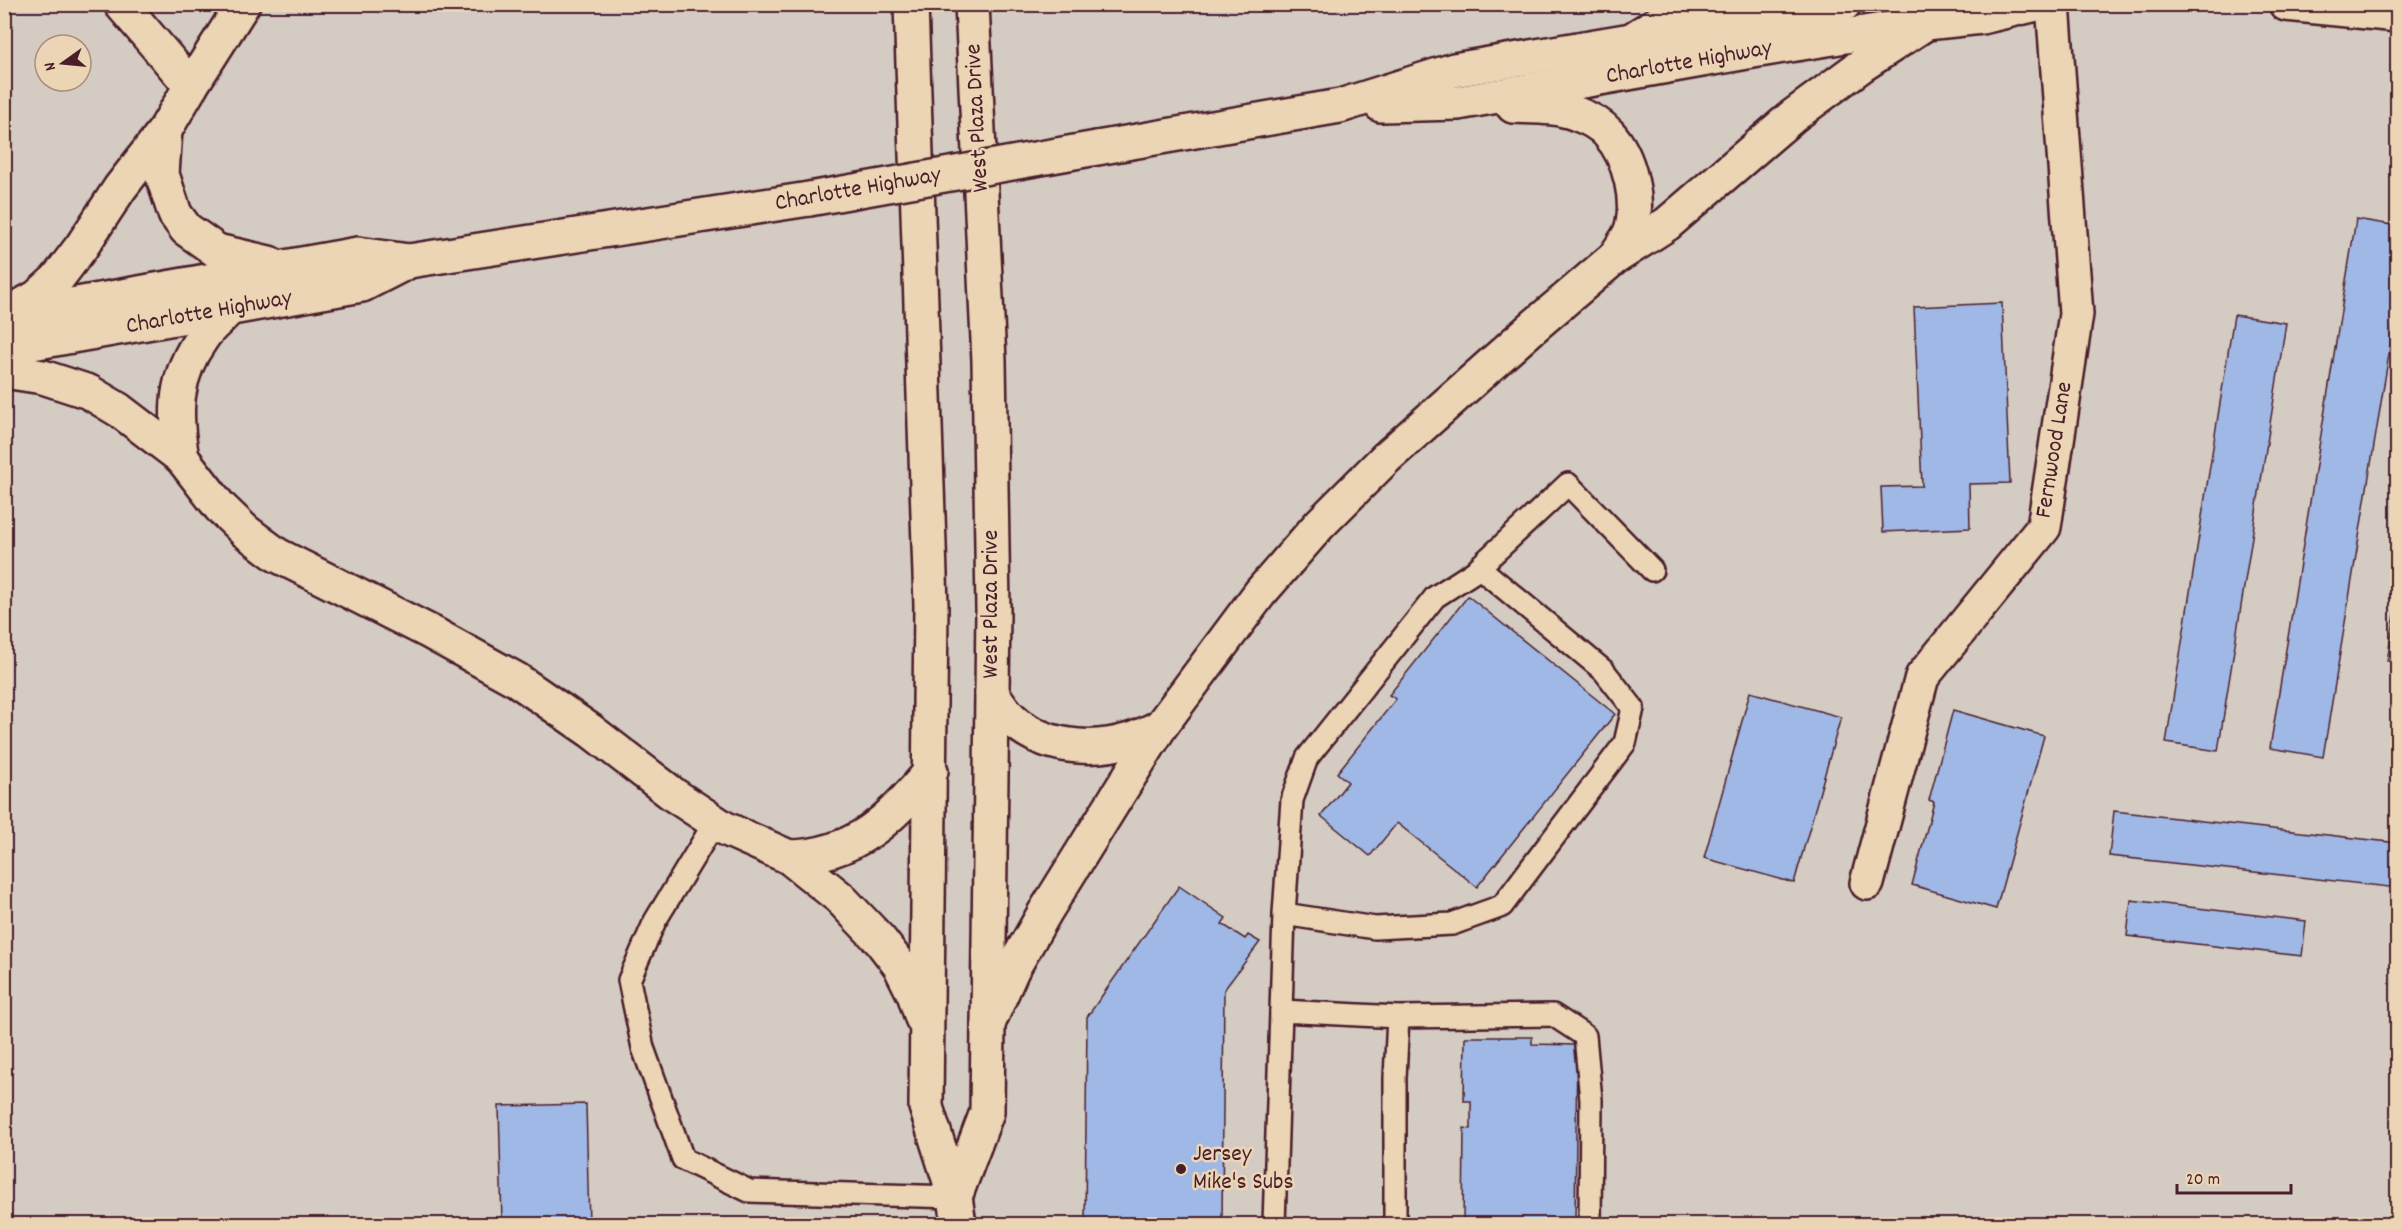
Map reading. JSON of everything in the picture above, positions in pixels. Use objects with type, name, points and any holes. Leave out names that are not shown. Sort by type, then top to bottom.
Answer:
[{"type":"main road","points":[[121,4],[191,86]]},
{"type":"main road","points":[[4,316],[38,297],[57,279],[120,188],[165,130],[243,4]]},
{"type":"main road","points":[[911,4],[931,605],[926,1107],[957,1211]]},
{"type":"main road","name":"West Plaza Drive","points":[[957,1211],[987,1112],[992,693],[989,361],[972,4]]},
{"type":"main road","points":[[1631,41],[1663,20],[1676,4]]},
{"type":"main road","name":"Charlotte Highway","points":[[4,316],[358,254],[409,261],[809,199],[1340,106],[1454,70],[1844,4]]},
{"type":"main road","name":"Charlotte Highway","points":[[1340,106],[1458,103],[1753,51],[1926,23],[1982,17],[2037,4]]},
{"type":"main road","name":"Fernwood Lane","points":[[1867,883],[1922,677],[2044,527],[2076,314],[2053,4]]},
{"type":"main road","points":[[2286,4],[2397,15]]},
{"type":"main road","points":[[988,1024],[1012,970],[1045,912],[1160,727],[1260,593],[1320,524],[1386,458],[1614,258],[1667,224],[1793,116],[1862,65],[1926,23]]},
{"type":"main road","points":[[1458,103],[1547,108],[1576,113],[1595,122],[1609,134],[1631,178],[1635,198],[1629,234],[1614,258]]},
{"type":"main road","points":[[165,130],[162,174],[175,214],[186,229],[218,251],[285,267]]},
{"type":"main road","name":"Charlotte Highway","points":[[4,348],[227,311],[362,285],[409,261]]},
{"type":"main road","points":[[182,458],[176,419],[176,399],[202,338],[227,311]]},
{"type":"main road","points":[[4,371],[43,377],[89,392],[138,423],[182,458],[220,507],[245,531],[277,555],[430,632],[517,680],[591,730],[674,795],[716,822],[757,844],[789,857],[839,897],[880,940],[900,966],[914,994],[927,1031]]},
{"type":"main road","points":[[992,693],[1011,719],[1035,735],[1072,747],[1098,746],[1130,740],[1160,727]]},
{"type":"main road","points":[[789,857],[810,857],[852,842],[900,808],[931,771]]},
{"type":"lane","points":[[1275,1224],[1284,914],[1292,800],[1307,758],[1435,597],[1477,569],[1568,484],[1653,570]]},
{"type":"lane","points":[[1284,914],[1375,928],[1452,924],[1502,906],[1625,743],[1633,708],[1605,671],[1480,568],[1477,569]]},
{"type":"lane","points":[[716,822],[655,921],[629,980],[643,1048],[683,1159],[749,1191],[957,1211]]},
{"type":"lane","points":[[1281,1011],[1398,1017],[1552,1015],[1585,1036],[1592,1100],[1590,1224]]},
{"type":"lane","points":[[1395,1224],[1395,1078],[1398,1017]]},
{"type":"building","points":[[2356,219],[2398,226],[2398,299],[2323,757],[2270,748]]},
{"type":"building","points":[[2002,303],[2010,483],[1969,484],[1970,528],[1883,532],[1881,487],[1922,486],[1914,307]]},
{"type":"building","points":[[2234,315],[2286,323],[2218,751],[2166,743]]},
{"type":"building","points":[[1468,596],[1615,714],[1477,887],[1397,823],[1370,856],[1321,816],[1348,782],[1337,773],[1396,699],[1389,695]]},
{"type":"building","points":[[2398,598],[2398,663],[2387,661]]},
{"type":"building","points":[[1750,692],[1841,717],[1794,883],[1704,858]]},
{"type":"building","points":[[1953,710],[2044,736],[1996,909],[1912,885],[1934,802],[1929,800]]},
{"type":"building","points":[[2114,811],[2398,843],[2398,888],[2109,856]]},
{"type":"building","points":[[1179,886],[1226,918],[1222,924],[1245,939],[1248,935],[1260,942],[1224,990],[1222,1224],[1085,1224],[1087,1017]]},
{"type":"building","points":[[2131,900],[2306,921],[2302,956],[2127,936]]},
{"type":"building","points":[[1465,1037],[1532,1037],[1532,1044],[1577,1045],[1575,1224],[1463,1224],[1464,1128],[1471,1129],[1471,1101],[1464,1101]]},
{"type":"building","points":[[586,1104],[589,1224],[502,1224],[499,1106]]},
{"type":"place","name":"Jersey Mike's Subs","points":[[1181,1169]]}]
